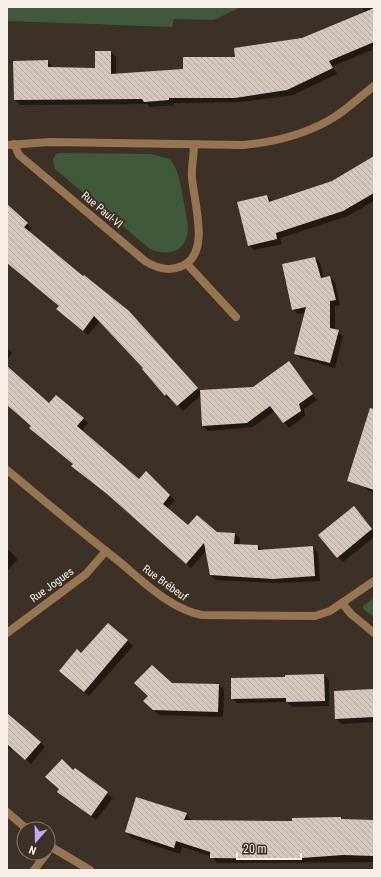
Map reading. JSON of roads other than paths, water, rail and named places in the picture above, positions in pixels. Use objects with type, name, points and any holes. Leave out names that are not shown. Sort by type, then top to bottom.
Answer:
[{"type":"street","name":"Rue Paul-VI","points":[[10,144],[50,142],[243,145],[269,143],[322,124],[336,116],[374,86]]},
{"type":"street","name":"Rue Paul-VI","points":[[10,144],[19,155],[145,261],[156,267],[166,269],[178,268],[187,264]]},
{"type":"street","points":[[194,145],[192,177],[199,232],[198,247],[193,259],[187,264],[236,317]]},
{"type":"street","name":"Rue Brébeuf","points":[[7,470],[168,600],[189,613],[202,615],[315,616],[324,614],[374,581]]},
{"type":"street","name":"Rue Jogues","points":[[7,632],[86,574],[106,551]]},
{"type":"street","points":[[342,603],[351,614],[374,633]]},
{"type":"street","points":[[7,812],[18,821]]},
{"type":"street","points":[[56,853],[90,870]]},
{"type":"street","points":[[34,870],[41,861]]}]
